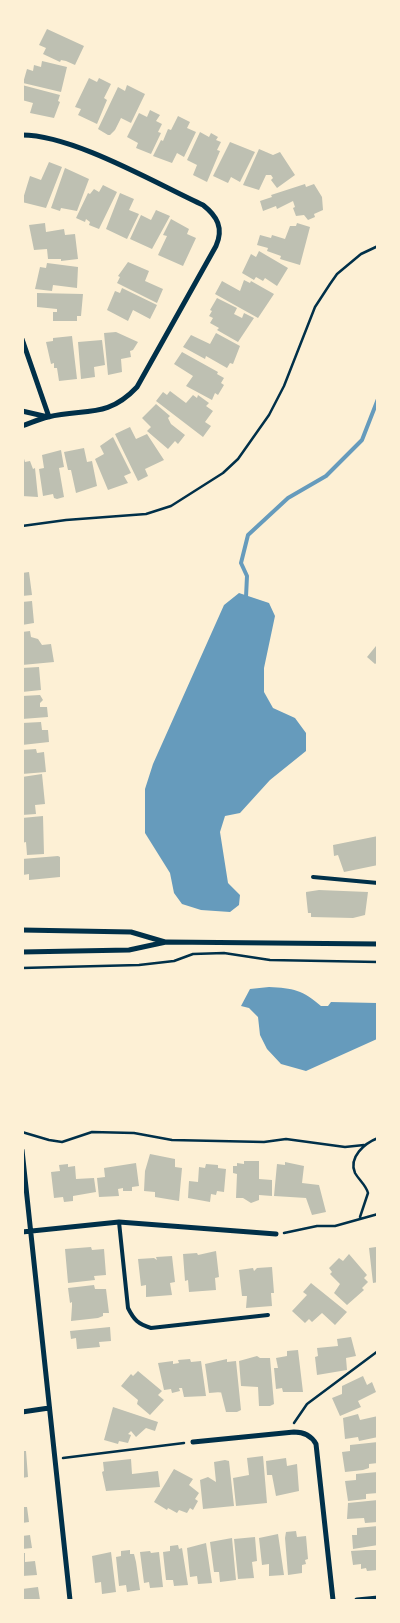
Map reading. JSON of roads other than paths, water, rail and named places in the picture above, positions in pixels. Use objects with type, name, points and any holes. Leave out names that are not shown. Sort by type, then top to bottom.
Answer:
[{"type":"street","points":[[22,135],[41,137],[74,146],[203,205],[218,222],[220,230],[216,246],[137,387],[128,397],[103,410],[92,413],[49,417],[22,426]]},
{"type":"street","points":[[22,339],[49,417]]},
{"type":"street","points":[[22,411],[49,417]]},
{"type":"street","points":[[22,930],[131,932],[166,942]]},
{"type":"street","points":[[22,952],[130,950],[166,942],[378,944]]},
{"type":"street","points":[[22,1150],[70,1600]]},
{"type":"street","points":[[22,1232],[119,1222],[276,1234]]},
{"type":"street","points":[[22,1412],[49,1408]]},
{"type":"street","points":[[193,1442],[287,1433],[308,1435],[316,1444],[333,1600]]},
{"type":"street","points":[[357,1600],[378,1598]]},
{"type":"lane","points":[[313,877],[378,883]]},
{"type":"lane","points":[[119,1222],[128,1308],[133,1318],[140,1325],[151,1328],[268,1315]]},
{"type":"water","points":[[239,593],[269,603],[275,616],[264,668],[264,692],[273,708],[295,718],[306,733],[306,751],[270,780],[240,813],[225,816],[220,832],[228,883],[240,895],[239,905],[230,912],[201,910],[182,904],[174,893],[170,873],[145,833],[145,789],[153,764],[224,605]]},
{"type":"water","points":[[285,988],[303,993],[321,1006],[328,1006],[331,1002],[377,1003],[377,1039],[306,1071],[281,1064],[267,1049],[260,1035],[258,1017],[249,1008],[241,1006],[250,989]]},
{"type":"waterway","points":[[246,597],[247,576],[241,563],[248,535],[288,498],[326,476],[362,440],[378,399]]}]
